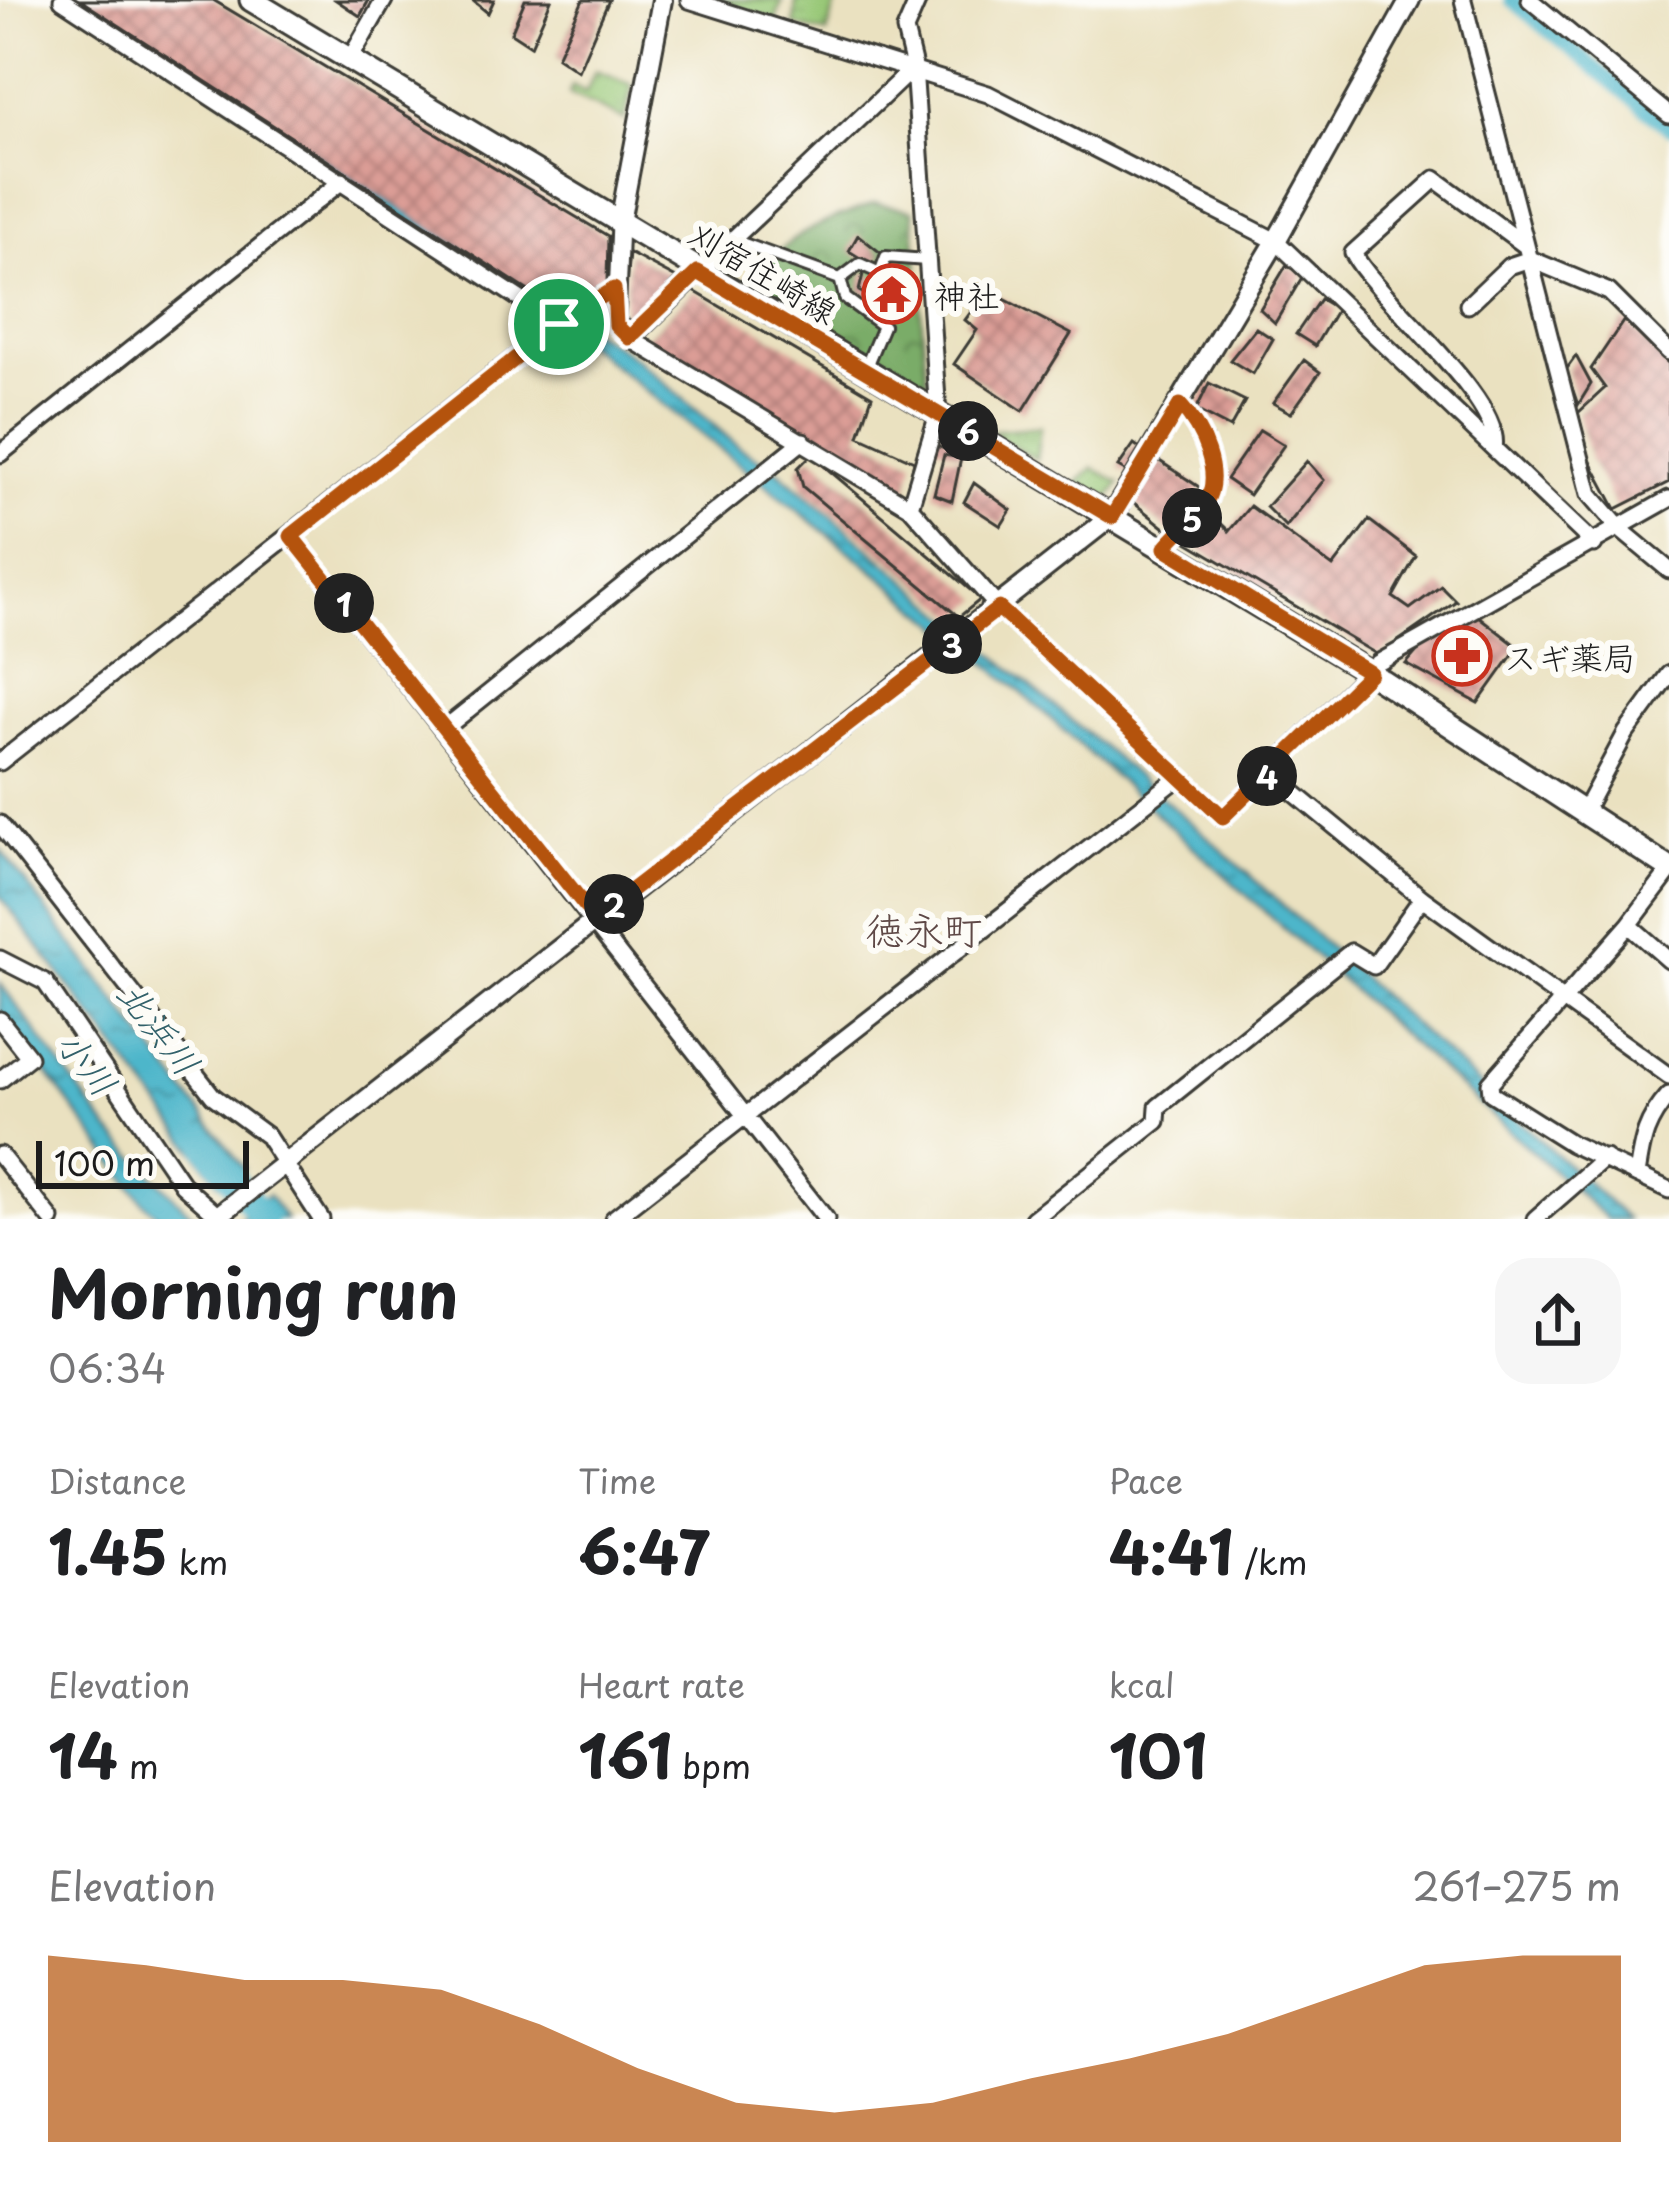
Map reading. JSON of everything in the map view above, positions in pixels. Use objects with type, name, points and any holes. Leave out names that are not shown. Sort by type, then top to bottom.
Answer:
[{"type":"main road","name":"刈宿住崎線","points":[[251,0],[1370,673],[1669,870]]},
{"type":"street","points":[[62,0],[559,324]]},
{"type":"street","points":[[350,59],[384,0]]},
{"type":"street","points":[[662,0],[620,222],[616,325],[629,338],[910,507],[999,608],[1223,817],[1370,673],[1669,499]]},
{"type":"street","points":[[689,0],[914,67],[1032,115],[1276,241],[1594,544]]},
{"type":"street","points":[[910,507],[938,414],[914,67],[905,30],[918,0]]},
{"type":"street","points":[[0,958],[45,982],[183,1185],[216,1218],[1112,517],[1276,241],[1410,0]]},
{"type":"street","points":[[1463,0],[1590,494],[1621,530],[1669,570]]},
{"type":"street","points":[[1530,0],[1669,115]]},
{"type":"street","points":[[629,338],[914,67]]},
{"type":"street","points":[[1494,448],[1494,425],[1480,404],[1373,285],[1353,253],[1435,179],[1528,252],[1609,292],[1668,349]]},
{"type":"street","points":[[0,454],[342,182]]},
{"type":"street","points":[[741,244],[840,278]]},
{"type":"street","points":[[1468,304],[1528,252]]},
{"type":"street","points":[[840,278],[860,264],[880,273],[886,257],[927,260]]},
{"type":"street","points":[[840,278],[845,298],[883,326],[867,364]]},
{"type":"street","points":[[0,762],[559,324],[614,289]]},
{"type":"street","points":[[1165,548],[1207,502],[1210,490],[1210,457],[1180,405]]},
{"type":"street","points":[[444,729],[803,441]]},
{"type":"street","points":[[291,536],[595,918],[826,1219]]},
{"type":"street","points":[[1583,813],[1626,733],[1669,674]]},
{"type":"street","points":[[1270,773],[1422,898],[1669,1076]]},
{"type":"street","points":[[613,1219],[1177,779]]},
{"type":"street","points":[[0,824],[213,1096],[267,1136],[281,1167],[321,1219]]},
{"type":"street","points":[[1669,870],[1629,925],[1490,1083],[1491,1093],[1538,1125],[1669,1190]]},
{"type":"street","points":[[1033,1219],[1157,1121],[1158,1107],[1351,952],[1374,966],[1422,898]]},
{"type":"street","points":[[1629,925],[1669,959]]},
{"type":"street","points":[[0,1020],[29,1057],[0,1080]]},
{"type":"street","points":[[1637,1175],[1643,1132],[1652,1111],[1669,1095]]},
{"type":"street","points":[[0,1155],[51,1219]]},
{"type":"street","points":[[1535,1219],[1605,1158]]},
{"type":"green space","points":[[708,0],[782,0],[776,20]]},
{"type":"green space","points":[[796,0],[837,0],[827,34],[794,25]]},
{"type":"green space","points":[[595,71],[632,85],[625,120],[569,94],[572,86],[586,93]]},
{"type":"green space","points":[[875,203],[913,210],[927,386],[756,284],[777,253],[791,242]]},
{"type":"green space","points":[[1040,427],[1036,459],[989,431]]},
{"type":"green space","points":[[1093,468],[1120,483],[1109,498],[1077,483]]},
{"type":"water","points":[[75,0],[637,359],[738,446],[780,472],[1200,830],[1627,1219],[1607,1219],[1015,687],[565,327]]},
{"type":"water","name":"北浜川","points":[[0,849],[244,1168],[219,1183],[0,896]]},
{"type":"water","name":"小川","points":[[0,983],[110,1131],[196,1219],[162,1219],[143,1202],[0,1010]]},
{"type":"water","points":[[268,1195],[286,1219],[241,1219],[241,1218]]},
{"type":"building","points":[[80,0],[213,0],[608,236],[607,282],[561,312]]},
{"type":"building","points":[[336,0],[369,0],[360,16]]},
{"type":"building","points":[[472,0],[494,0],[488,13]]},
{"type":"building","points":[[525,0],[551,0],[531,46],[511,33]]},
{"type":"building","points":[[583,0],[609,0],[578,71],[557,57]]},
{"type":"building","points":[[858,235],[881,253],[876,268],[849,251]]},
{"type":"building","points":[[629,253],[676,278],[634,324],[623,316]]},
{"type":"building","points":[[1286,266],[1304,274],[1275,323],[1260,309]]},
{"type":"building","points":[[864,270],[879,281],[873,299],[859,291]]},
{"type":"building","name":"神社","points":[[887,280],[904,287],[896,313],[878,300]]},
{"type":"building","points":[[987,290],[1071,334],[1023,411],[954,364],[977,330],[965,320]]},
{"type":"building","points":[[694,291],[872,396],[859,436],[914,461],[906,498],[643,340]]},
{"type":"building","points":[[1320,299],[1337,309],[1315,346],[1296,334]]},
{"type":"building","points":[[1624,320],[1669,364],[1669,482],[1616,509],[1590,460],[1578,413],[1605,388],[1591,369]]},
{"type":"building","points":[[1256,328],[1273,339],[1253,374],[1230,360]]},
{"type":"building","points":[[1576,356],[1591,384],[1578,405],[1566,370]]},
{"type":"building","points":[[1304,360],[1320,372],[1291,413],[1273,403]]},
{"type":"building","points":[[1209,383],[1245,401],[1230,428],[1196,410]]},
{"type":"building","points":[[937,430],[963,445],[961,455],[934,445]]},
{"type":"building","points":[[1260,430],[1284,445],[1249,495],[1226,479]]},
{"type":"building","points":[[1134,444],[1141,449],[1127,472],[1118,467]]},
{"type":"building","points":[[811,455],[981,599],[959,617],[803,487],[798,468]]},
{"type":"building","points":[[944,455],[961,458],[952,501],[934,494]]},
{"type":"building","points":[[1155,458],[1202,489],[1170,532],[1129,499]]},
{"type":"building","points":[[1307,461],[1324,480],[1286,527],[1266,507]]},
{"type":"building","points":[[974,483],[1011,510],[1001,526],[964,502]]},
{"type":"building","points":[[1250,506],[1333,567],[1369,520],[1416,556],[1393,597],[1410,609],[1441,586],[1456,601],[1378,655],[1184,540],[1204,507],[1229,531]]},
{"type":"building","name":"スギ薬局","points":[[1478,616],[1518,647],[1478,703],[1406,664],[1420,648]]},
{"type":"waterway","points":[[1511,0],[1669,128]]},
{"type":"waterway","name":"北浜川","points":[[207,1146],[263,1219]]},
{"type":"place","name":"神社","points":[[892,294]]},
{"type":"place","name":"スギ薬局","points":[[1462,656]]},
{"type":"district","name":"徳永町","points":[[924,928]]},
{"type":"route","points":[[698,272],[1112,517],[1180,405],[1191,416],[1210,457],[1210,490],[1207,502],[1165,548],[1370,673],[1223,817],[999,608],[595,918],[291,536],[559,324],[614,289],[616,325],[629,338],[698,272]]}]
